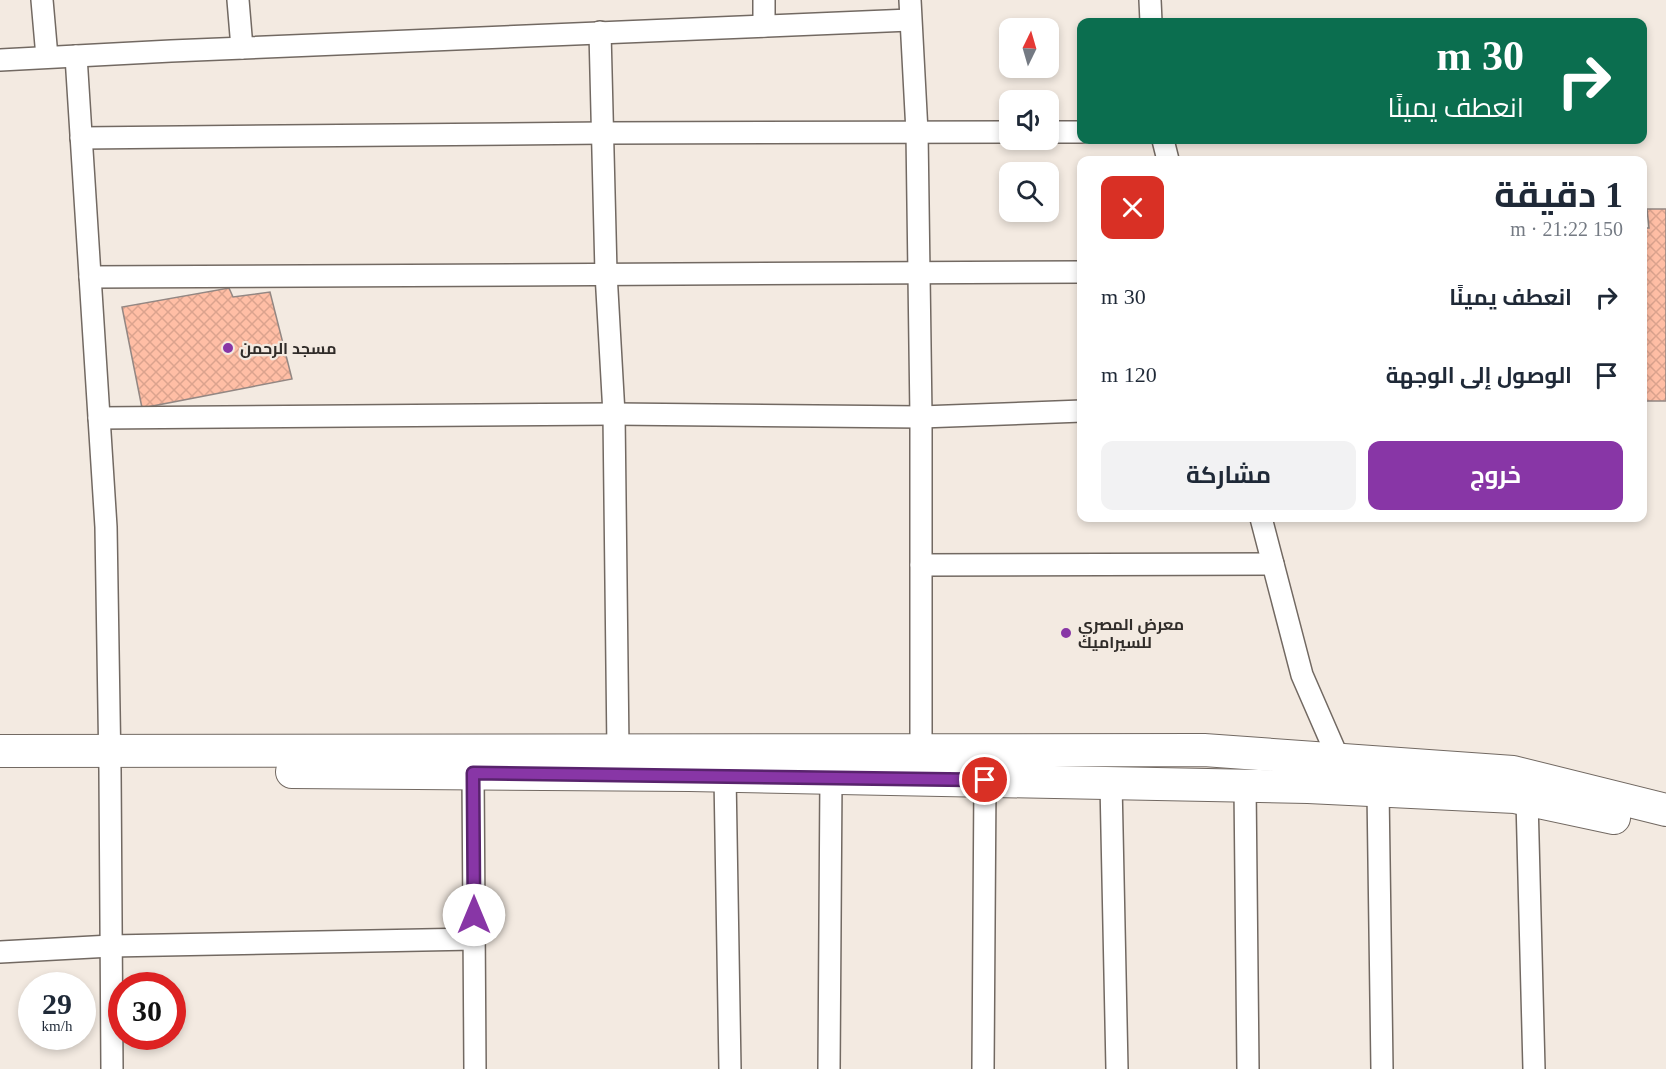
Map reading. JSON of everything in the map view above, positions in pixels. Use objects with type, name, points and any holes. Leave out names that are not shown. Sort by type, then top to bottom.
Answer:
[{"type":"main road","points":[[0,770],[110,760],[618,750],[1204,750],[1513,772],[1666,810]]},
{"type":"main road","points":[[0,751],[110,760],[473,773],[831,777],[1245,785],[1378,790],[1515,797],[1666,829]]},
{"type":"street","points":[[42,0],[47,57]]},
{"type":"street","points":[[238,0],[242,48]]},
{"type":"street","points":[[764,0],[764,26]]},
{"type":"street","points":[[1150,0],[1151,18]]},
{"type":"street","points":[[0,60],[764,26],[910,10],[917,132],[921,417],[921,750]]},
{"type":"street","points":[[600,32],[606,273],[614,414],[618,750]]},
{"type":"street","points":[[76,56],[106,527],[110,760],[111,1069]]},
{"type":"street","points":[[81,138],[999,132]]},
{"type":"street","points":[[1059,132],[1077,132]]},
{"type":"street","points":[[90,277],[1077,272]]},
{"type":"street","points":[[99,418],[614,414],[921,417],[1077,411]]},
{"type":"street","points":[[1262,522],[1302,675],[1339,760]]},
{"type":"street","points":[[921,565],[1273,564]]},
{"type":"street","points":[[473,773],[475,1069]]},
{"type":"street","points":[[726,776],[730,1069]]},
{"type":"street","points":[[829,1069],[831,777]]},
{"type":"street","points":[[983,1069],[985,780]]},
{"type":"street","points":[[1111,783],[1117,1069]]},
{"type":"street","points":[[1245,785],[1248,1069]]},
{"type":"street","points":[[1378,790],[1382,1069]]},
{"type":"street","points":[[1527,800],[1534,1069]]},
{"type":"street","points":[[0,952],[111,946],[474,939]]},
{"type":"building","points":[[1647,209],[1666,209],[1666,401],[1647,401],[1647,228],[1649,228]]},
{"type":"building","points":[[229,288],[233,297],[270,292],[292,379],[142,408],[122,307]]},
{"type":"place","name":"مسجد الرحمن","points":[[228,348]]},
{"type":"place","name":"معرض المصري للسيراميك","points":[[1066,633]]},
{"type":"route","points":[[474,915],[473,773],[985,780]]}]
